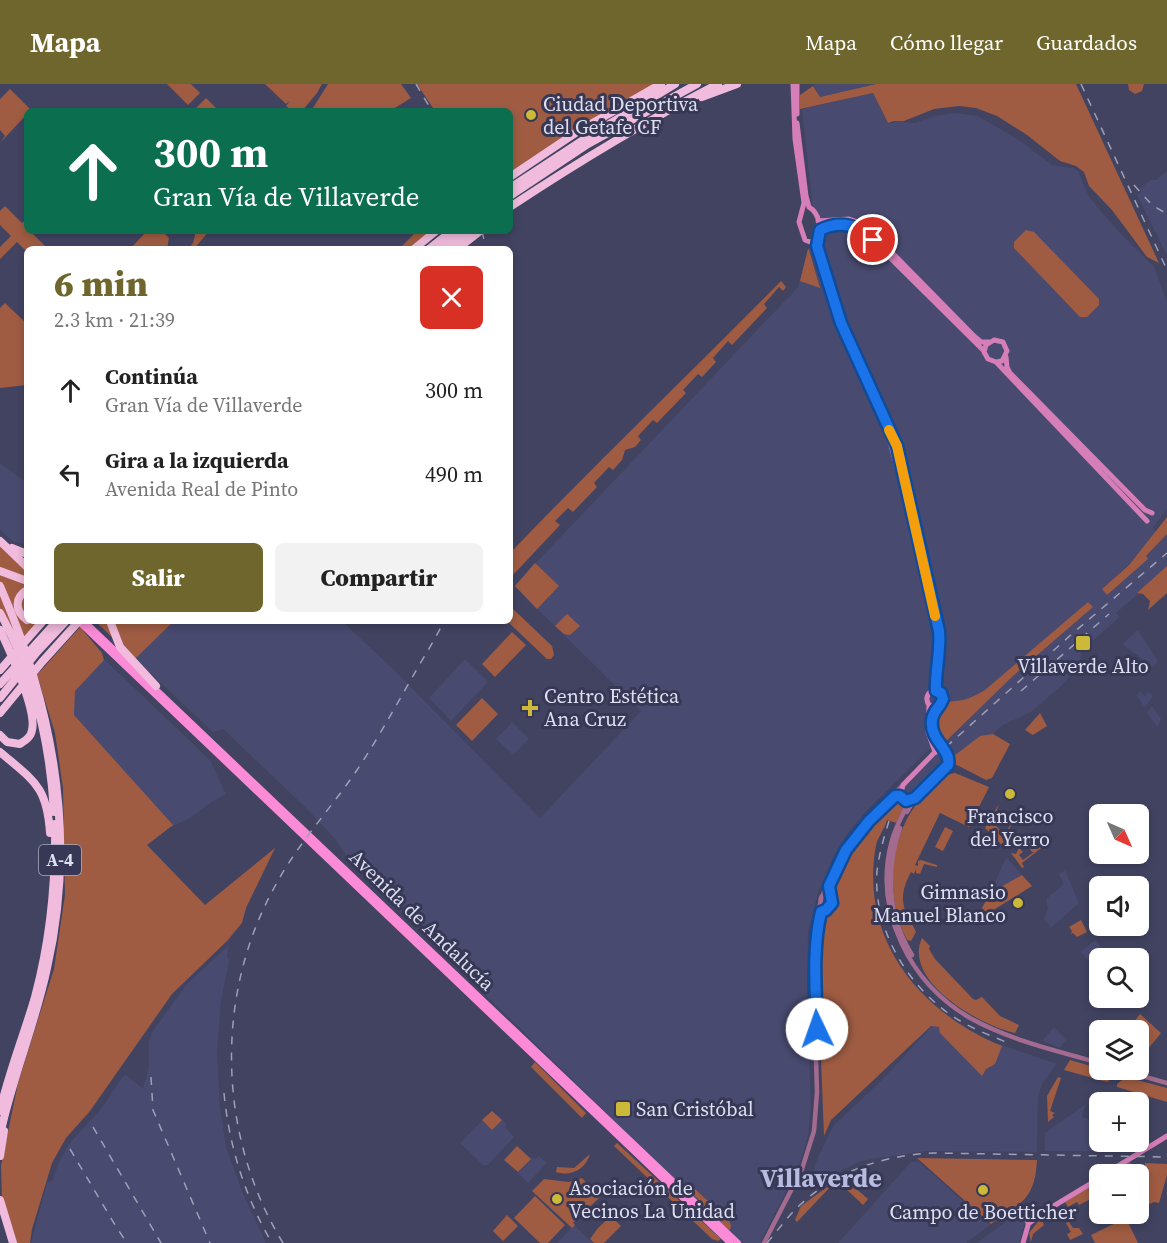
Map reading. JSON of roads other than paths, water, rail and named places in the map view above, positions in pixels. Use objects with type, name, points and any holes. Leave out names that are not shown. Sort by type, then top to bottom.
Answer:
[{"type":"highway","points":[[513,175],[577,132],[661,84]]},
{"type":"highway","points":[[513,186],[574,145],[675,84]]},
{"type":"highway","points":[[635,109],[682,84]]},
{"type":"highway","points":[[513,194],[588,144],[697,84]]},
{"type":"highway","points":[[513,206],[592,154],[718,84]]},
{"type":"highway","points":[[659,115],[737,84]]},
{"type":"highway","points":[[418,246],[432,234]]},
{"type":"highway","points":[[433,246],[448,234]]},
{"type":"highway","points":[[446,246],[468,234]]},
{"type":"highway","points":[[450,246],[468,234]]},
{"type":"highway","points":[[0,538],[12,548],[24,553]]},
{"type":"highway","points":[[0,538],[24,564]]},
{"type":"highway","points":[[0,571],[24,580]]},
{"type":"highway","name":"A-4","points":[[0,586],[31,665],[45,714],[53,756],[60,824],[59,888],[51,953],[0,1135]]},
{"type":"highway","points":[[24,593],[17,603],[18,611],[24,617]]},
{"type":"highway","name":"A-4","points":[[0,613],[27,672],[45,741],[52,784],[55,826],[53,894],[46,950],[0,1111]]},
{"type":"highway","points":[[3,666],[40,624]]},
{"type":"highway","points":[[0,684],[60,624]]},
{"type":"highway","points":[[0,713],[76,624]]},
{"type":"highway","points":[[111,624],[120,647],[156,686]]},
{"type":"highway","points":[[0,630],[25,692],[33,725],[30,735],[20,744],[7,742],[0,735]]},
{"type":"highway","points":[[0,698],[35,648]]},
{"type":"highway","points":[[0,718],[15,693]]},
{"type":"highway","points":[[0,752],[30,778],[47,802],[52,851],[53,894]]},
{"type":"highway","name":"A-4","points":[[0,1156],[18,1068]]},
{"type":"highway","points":[[0,1200],[13,1243]]},
{"type":"main road","points":[[795,84],[797,126],[806,196],[809,207],[814,210],[820,230]]},
{"type":"main road","points":[[795,84],[795,139],[803,210]]},
{"type":"main road","points":[[809,207],[799,216],[802,235],[805,240],[814,241]]},
{"type":"main road","points":[[818,221],[849,219],[864,224],[981,342],[994,340],[1003,342],[1007,351],[1005,357],[1010,373],[1144,510],[1152,513]]},
{"type":"main road","points":[[934,691],[937,640],[893,448],[835,319],[814,241],[820,230],[827,226],[840,224],[852,225],[861,229],[984,351],[987,359],[996,362],[1148,521]]},
{"type":"main road","points":[[814,241],[841,323],[897,446],[940,643],[934,691]]},
{"type":"main road","points":[[984,351],[989,342]]},
{"type":"main road","points":[[996,362],[1005,357]]},
{"type":"main road","name":"Avenida de Andalucía","points":[[81,624],[292,822]]},
{"type":"main road","name":"Avenida de Andalucía","points":[[87,624],[716,1226],[738,1243]]},
{"type":"main road","points":[[935,752],[934,740],[931,727],[936,707],[943,699],[941,693],[934,691],[928,695],[928,732],[934,740],[944,751],[949,759],[948,765],[915,798],[905,799],[901,790],[903,785],[935,752],[944,751]]},
{"type":"main road","points":[[929,705],[936,707]]},
{"type":"main road","points":[[1121,1164],[1167,1136]]},
{"type":"main road","points":[[1028,1224],[1025,1214],[1029,1207],[1035,1212],[1047,1210],[1089,1185]]},
{"type":"main road","points":[[1023,1243],[1028,1224],[1035,1212]]},
{"type":"main road","name":"Avenida de Andalucía","points":[[716,1226],[730,1243]]},
{"type":"street","points":[[766,1243],[802,1169],[814,1131],[817,1092],[813,960],[815,927],[821,899],[838,861],[854,837],[875,812],[903,785]]},
{"type":"street","points":[[766,1243],[802,1177],[818,1124],[815,952],[820,913],[832,903],[828,890],[832,878],[855,838],[893,798],[898,796],[905,799],[907,806],[899,825]]},
{"type":"street","points":[[915,798],[891,840],[886,888],[894,927],[923,979],[960,1012],[979,1022],[1020,1039],[1089,1060]]},
{"type":"street","points":[[821,899],[824,895],[830,896]]},
{"type":"street","points":[[821,899],[822,905],[828,906]]},
{"type":"street","points":[[1149,1078],[1167,1083]]},
{"type":"railway","points":[[416,84],[430,108]]},
{"type":"railway","points":[[1081,84],[1167,270]]},
{"type":"railway","points":[[1134,185],[1152,205],[1167,214]]},
{"type":"railway","points":[[483,234],[485,246]]},
{"type":"railway","points":[[946,747],[1073,633],[1167,553]]},
{"type":"railway","points":[[1021,691],[1109,614]]},
{"type":"railway","points":[[283,1243],[261,1202],[246,1158],[236,1113],[232,1067],[233,1020],[241,975],[254,930],[274,888],[302,843],[363,761],[442,624]]},
{"type":"railway","points":[[889,821],[878,865],[877,892],[880,912],[894,951],[905,969],[932,1000],[969,1026],[1006,1042]]},
{"type":"railway","points":[[151,1077],[153,1110],[210,1243]]},
{"type":"railway","points":[[224,1093],[226,1113],[240,1171],[254,1208],[272,1243]]},
{"type":"railway","points":[[93,1127],[161,1243]]},
{"type":"railway","points":[[70,1149],[127,1243]]},
{"type":"railway","points":[[767,1243],[801,1204],[830,1182],[863,1166],[898,1157],[934,1153],[1167,1157]]},
{"type":"place","name":"Ciudad Deportiva del Getafe CF","points":[[531,115]]},
{"type":"place","name":"Villaverde Alto","points":[[1083,643]]},
{"type":"place","name":"Centro Estética Ana Cruz","points":[[530,708]]},
{"type":"place","name":"Francisco del Yerro","points":[[1010,794]]},
{"type":"place","name":"Gimnasio Manuel Blanco","points":[[1018,903]]},
{"type":"place","name":"San Cristóbal","points":[[623,1109]]},
{"type":"place","name":"Campo de Boetticher","points":[[983,1190]]},
{"type":"place","name":"Asociación de Vecinos La Unidad","points":[[557,1199]]},
{"type":"district","name":"Villaverde","points":[[821,1178]]}]
